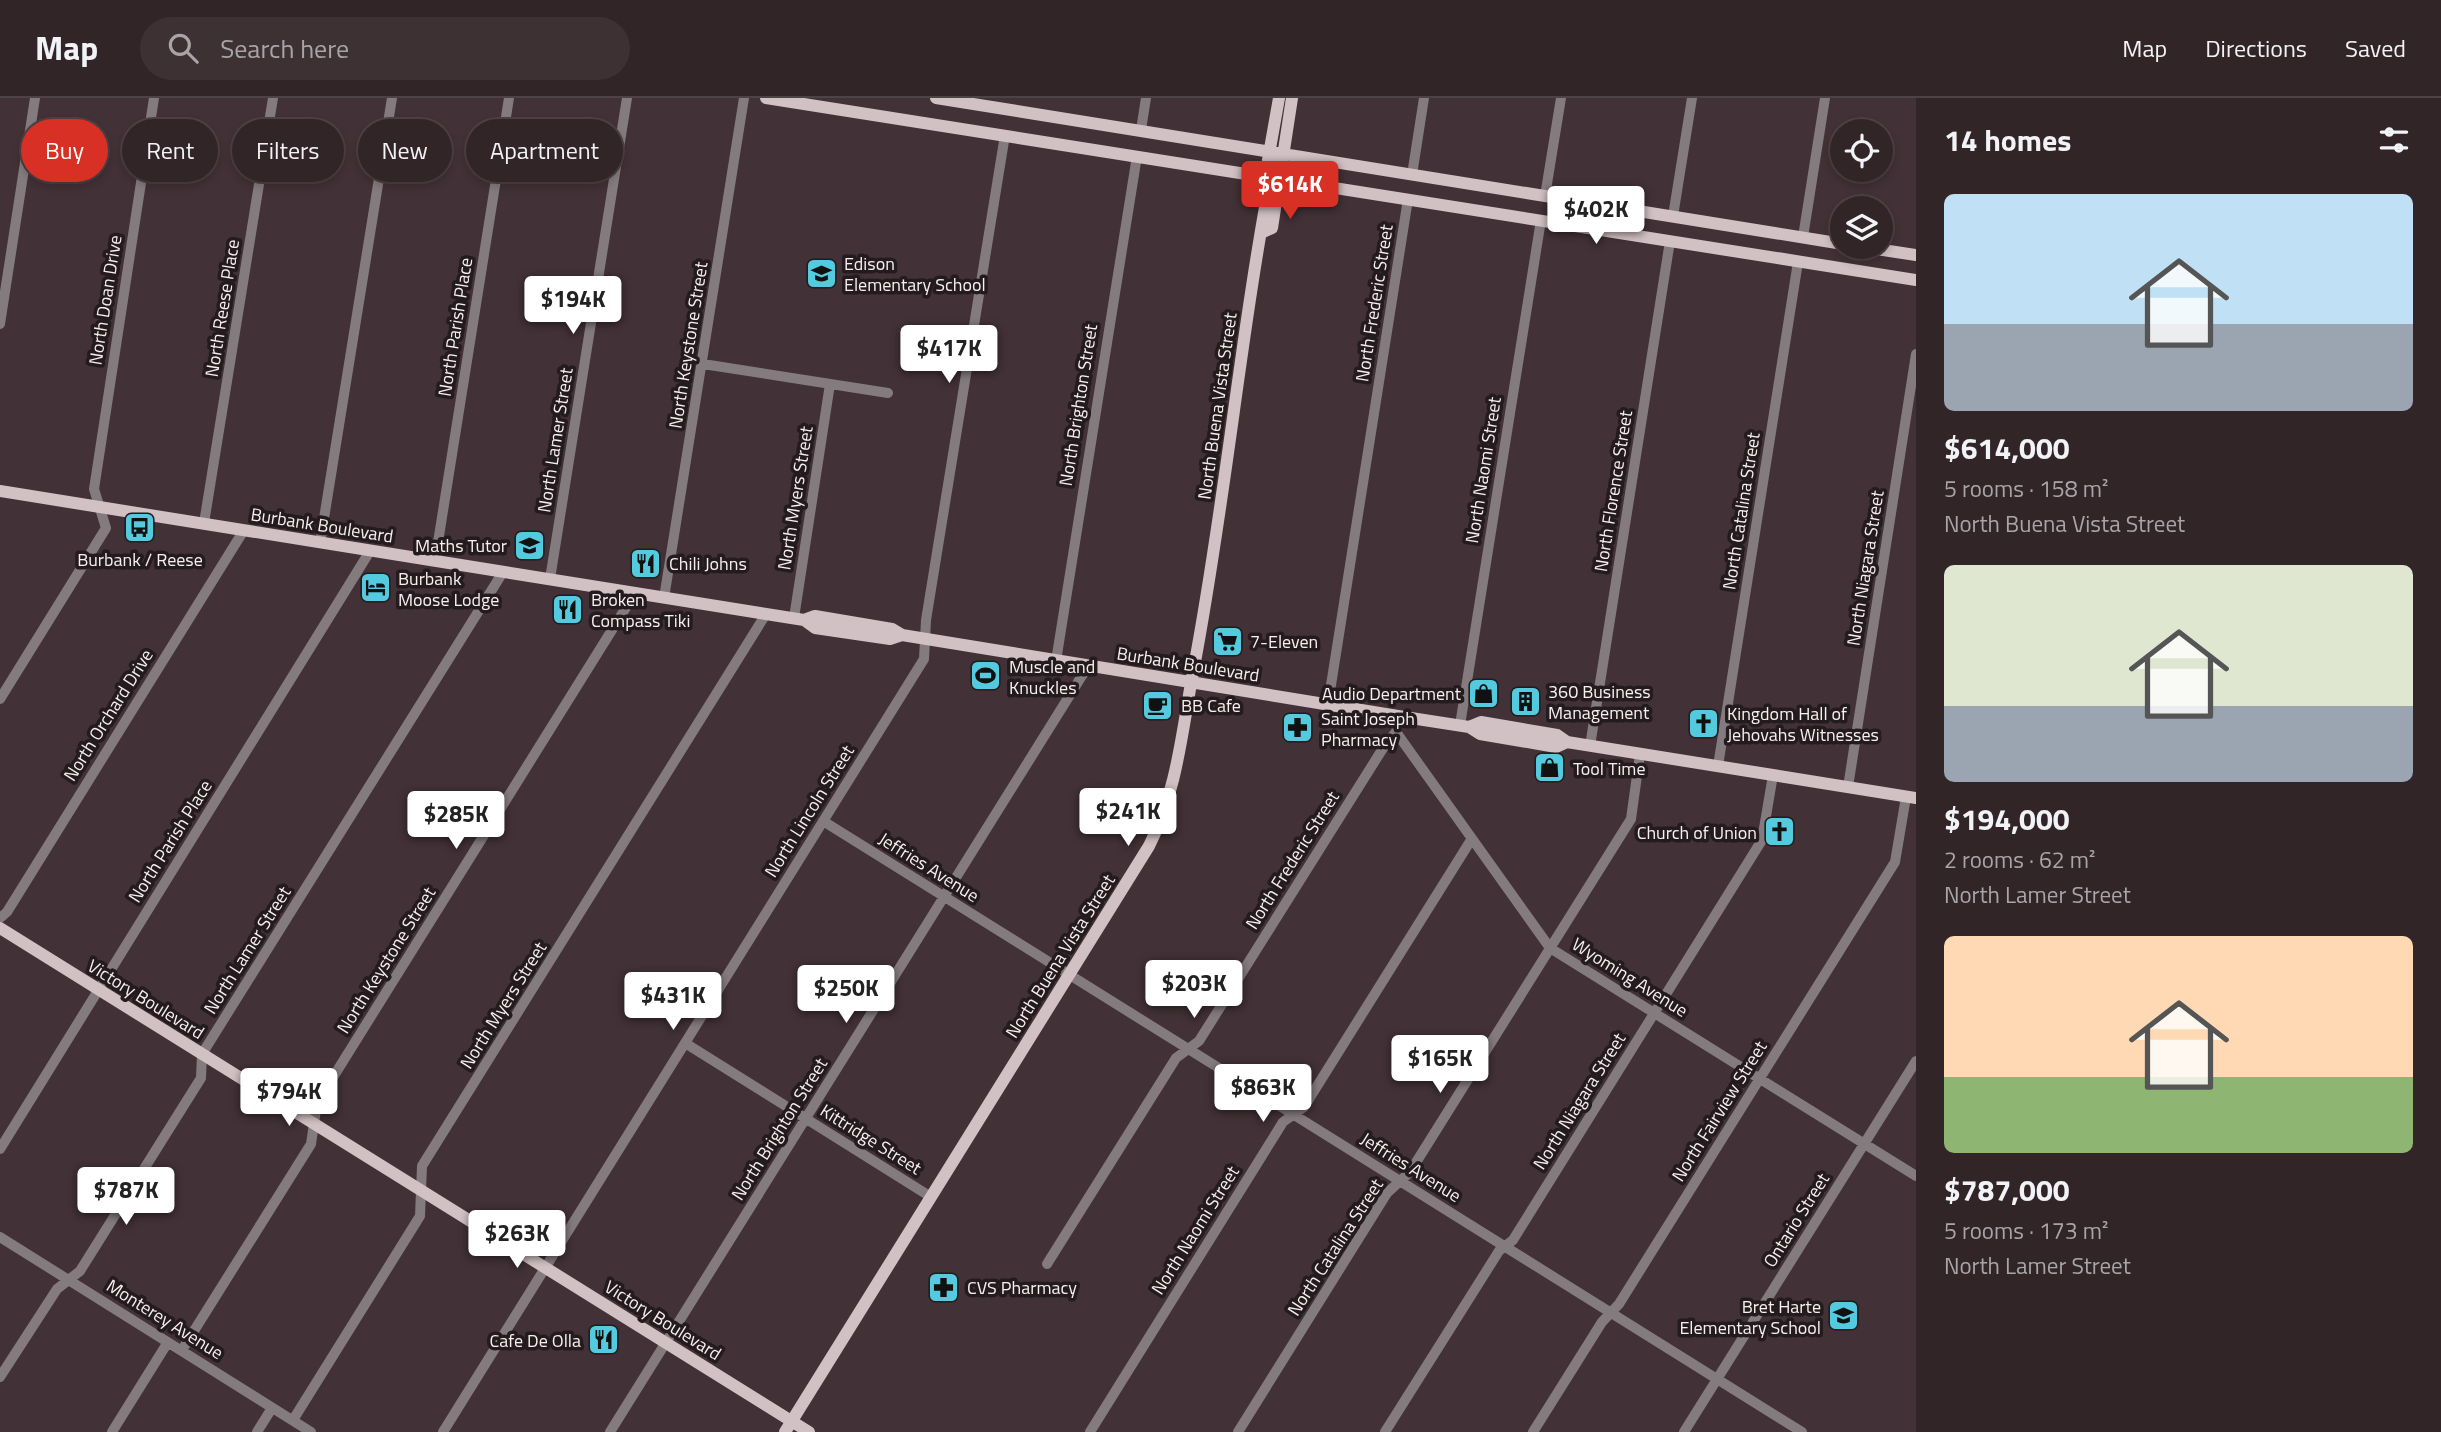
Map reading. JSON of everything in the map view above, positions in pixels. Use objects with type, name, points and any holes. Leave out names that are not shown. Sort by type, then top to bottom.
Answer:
[{"type":"main road","points":[[766,98],[1916,280]]},
{"type":"main road","points":[[936,98],[1012,104],[1141,130],[1830,242]]},
{"type":"main road","name":"North Buena Vista Street","points":[[1277,152],[1279,98]]},
{"type":"main road","points":[[1277,152],[1286,98]]},
{"type":"main road","name":"North Buena Vista Street","points":[[788,1426],[1149,846],[1166,810],[1181,754],[1260,236],[1258,228],[1292,98]]},
{"type":"main road","points":[[1893,252],[1916,255]]},
{"type":"main road","name":"Burbank Boulevard","points":[[0,491],[799,619],[814,628],[890,639],[902,635],[1464,726],[1480,734],[1556,747],[1567,742],[1911,798]]},
{"type":"main road","name":"Victory Boulevard","points":[[0,928],[666,1342],[788,1426],[809,1432]]},
{"type":"street","points":[[0,324],[35,98]]},
{"type":"street","name":"North Doan Drive","points":[[99,507],[94,489],[154,98]]},
{"type":"street","name":"North Reese Place","points":[[204,523],[273,98]]},
{"type":"street","points":[[320,543],[392,98]]},
{"type":"street","name":"North Parish Place","points":[[435,561],[509,98]]},
{"type":"street","name":"North Lamer Street","points":[[550,579],[627,98]]},
{"type":"street","name":"North Keystone Street","points":[[664,598],[744,98]]},
{"type":"street","points":[[1141,130],[1146,98]]},
{"type":"street","points":[[1412,175],[1424,98]]},
{"type":"street","points":[[1545,196],[1561,98]]},
{"type":"street","points":[[1673,216],[1692,98]]},
{"type":"street","points":[[1803,237],[1825,98]]},
{"type":"street","name":"North Lincoln Street","points":[[443,1432],[924,659],[1004,135]]},
{"type":"street","name":"North Brighton Street","points":[[1056,660],[1137,156]]},
{"type":"street","name":"North Frederic Street","points":[[1328,704],[1408,199]]},
{"type":"street","name":"North Naomi Street","points":[[1464,726],[1541,220]]},
{"type":"street","name":"North Florence Street","points":[[1590,746],[1670,241]]},
{"type":"street","name":"North Catalina Street","points":[[1718,766],[1798,262]]},
{"type":"street","name":"North Niagara Street","points":[[1848,787],[1916,354]]},
{"type":"street","points":[[703,364],[888,393]]},
{"type":"street","name":"North Myers Street","points":[[799,619],[830,384]]},
{"type":"street","points":[[0,699],[106,528],[99,507]]},
{"type":"street","name":"North Orchard Drive","points":[[0,918],[7,912],[244,530]]},
{"type":"street","name":"North Parish Place","points":[[0,1149],[370,551]]},
{"type":"street","name":"North Lamer Street","points":[[0,1377],[57,1289],[80,1270],[201,1078],[202,1054],[503,572]]},
{"type":"street","name":"North Keystone Street","points":[[182,1350],[312,1144],[317,1103],[635,593]]},
{"type":"street","name":"North Myers Street","points":[[292,1420],[420,1216],[422,1166],[766,614]]},
{"type":"street","name":"North Brighton Street","points":[[610,1432],[1088,666]]},
{"type":"street","name":"North Frederic Street","points":[[1047,1264],[1176,1058],[1199,1041],[1396,732],[1398,716]]},
{"type":"street","name":"Wyoming Avenue","points":[[1396,732],[1550,948],[1916,1176]]},
{"type":"street","name":"North Catalina Street","points":[[1238,1432],[1387,1193],[1410,1172],[1630,819],[1640,754]]},
{"type":"street","name":"North Niagara Street","points":[[1385,1432],[1504,1246],[1513,1240],[1762,840],[1773,775]]},
{"type":"street","name":"North Fairview Street","points":[[1534,1432],[1895,862],[1911,798]]},
{"type":"street","name":"Jeffries Avenue","points":[[822,821],[1802,1432]]},
{"type":"street","name":"North Naomi Street","points":[[1090,1432],[1283,1122],[1304,1107],[1471,839]]},
{"type":"street","name":"Kittridge Street","points":[[685,1043],[931,1196]]},
{"type":"street","name":"Ontario Street","points":[[1684,1432],[1916,1061]]},
{"type":"street","name":"Monterey Avenue","points":[[0,1237],[311,1432]]},
{"type":"street","points":[[112,1432],[168,1342]]},
{"type":"street","points":[[257,1432],[272,1408]]},
{"type":"place","name":"Edison Elementary School","points":[[821,273]]},
{"type":"place","name":"Burbank / Reese","points":[[140,528]]},
{"type":"place","name":"Maths Tutor","points":[[530,545]]},
{"type":"place","name":"Chili Johns","points":[[646,563]]},
{"type":"place","name":"Burbank Moose Lodge","points":[[375,588]]},
{"type":"place","name":"Broken Compass Tiki","points":[[568,609]]},
{"type":"place","name":"7-Eleven","points":[[1227,641]]},
{"type":"place","name":"Muscle and Knuckles","points":[[986,676]]},
{"type":"place","name":"Audio Department","points":[[1484,693]]},
{"type":"place","name":"360 Business Management","points":[[1525,701]]},
{"type":"place","name":"BB Cafe","points":[[1158,705]]},
{"type":"place","name":"Kingdom Hall of Jehovahs Witnesses","points":[[1704,723]]},
{"type":"place","name":"Saint Joseph Pharmacy","points":[[1298,728]]},
{"type":"place","name":"Tool Time","points":[[1550,768]]},
{"type":"place","name":"Church of Union","points":[[1780,832]]},
{"type":"place","name":"CVS Pharmacy","points":[[944,1287]]},
{"type":"place","name":"Bret Harte Elementary School","points":[[1844,1316]]},
{"type":"place","name":"Cafe De Olla","points":[[604,1340]]}]
